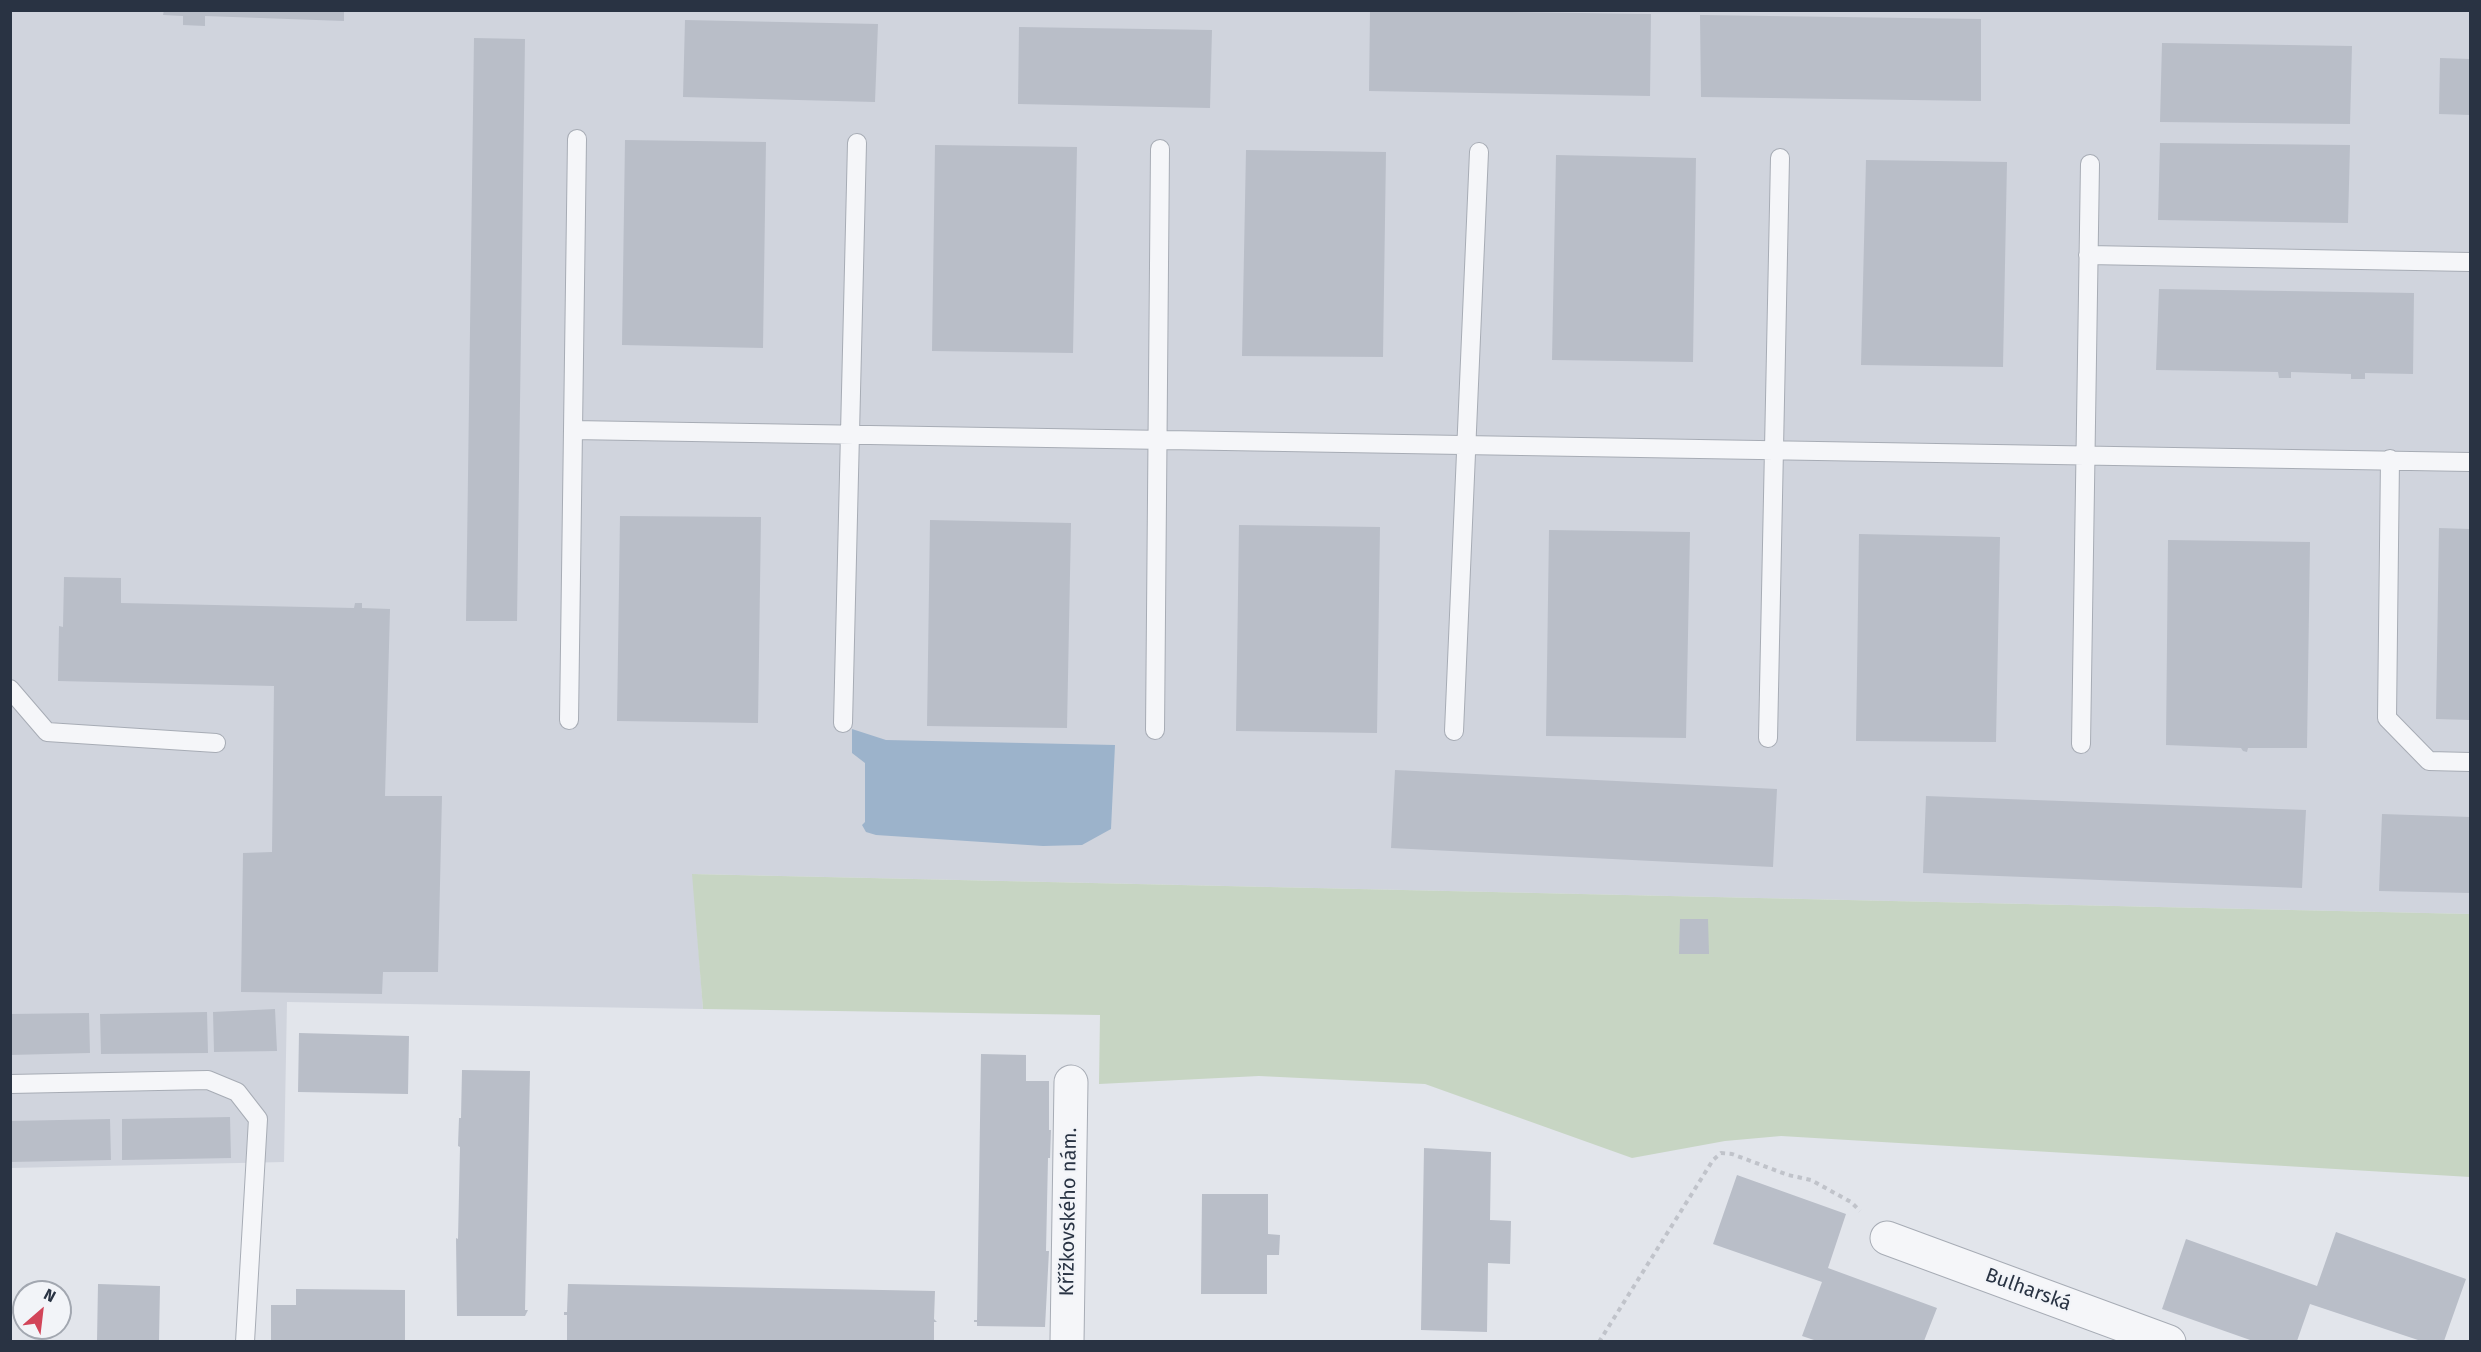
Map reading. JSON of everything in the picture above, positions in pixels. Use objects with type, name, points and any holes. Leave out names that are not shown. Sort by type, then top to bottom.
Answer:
[{"type":"street","name":"Křížkovského nám.","points":[[1067,1341],[1071,1082]]},
{"type":"street","name":"Bulharská","points":[[1887,1239],[2169,1341]]},
{"type":"lane","points":[[569,720],[577,139]]},
{"type":"lane","points":[[843,723],[857,143]]},
{"type":"lane","points":[[1155,730],[1160,149]]},
{"type":"lane","points":[[1454,731],[1479,152]]},
{"type":"lane","points":[[1768,738],[1780,158]]},
{"type":"lane","points":[[2081,744],[2090,164]]},
{"type":"lane","points":[[2088,255],[2470,262]]},
{"type":"lane","points":[[573,430],[2470,462]]},
{"type":"lane","points":[[2390,459],[2387,718],[2429,761],[2470,762]]},
{"type":"lane","points":[[10,689],[47,732],[216,743]]},
{"type":"lane","points":[[10,1084],[208,1080],[237,1092],[258,1119],[245,1341]]},
{"type":"path","points":[[1599,1341],[1713,1160],[1721,1153],[1788,1175],[1811,1180],[1851,1202],[1887,1239]]},
{"type":"shaded area","points":[[10,11],[2470,11],[2470,914],[693,874],[703,1009],[287,1002],[284,1162],[11,1168]]},
{"type":"green space","points":[[692,874],[2470,914],[2470,1177],[1781,1136],[1725,1141],[1632,1158],[1425,1084],[1259,1076],[1099,1084],[1100,1015],[703,1009]]},
{"type":"water","points":[[852,729],[886,740],[1115,745],[1111,829],[1082,845],[1043,846],[876,835],[866,832],[862,825],[865,822],[865,763],[852,753]]},
{"type":"building","points":[[164,10],[344,10],[344,21],[205,16],[205,26],[183,25],[183,16],[163,15]]},
{"type":"building","points":[[1370,10],[1651,14],[1650,96],[1369,91]]},
{"type":"building","points":[[1700,15],[1981,19],[1981,101],[1701,97]]},
{"type":"building","points":[[685,20],[878,24],[875,102],[683,97]]},
{"type":"building","points":[[1019,27],[1212,30],[1210,108],[1018,104]]},
{"type":"building","points":[[474,38],[525,39],[517,621],[466,621]]},
{"type":"building","points":[[2162,43],[2352,46],[2350,124],[2160,122]]},
{"type":"building","points":[[2440,58],[2470,59],[2470,115],[2439,114]]},
{"type":"building","points":[[625,140],[766,142],[763,348],[622,345]]},
{"type":"building","points":[[2160,143],[2350,145],[2348,223],[2158,220]]},
{"type":"building","points":[[935,145],[1077,147],[1073,353],[932,351]]},
{"type":"building","points":[[1246,150],[1386,152],[1383,357],[1242,356]]},
{"type":"building","points":[[1556,155],[1696,158],[1693,362],[1552,360]]},
{"type":"building","points":[[1866,160],[2007,162],[2003,367],[1861,365]]},
{"type":"building","points":[[2159,289],[2414,293],[2413,374],[2365,373],[2365,379],[2351,379],[2351,374],[2291,372],[2291,378],[2279,378],[2278,372],[2156,370]]},
{"type":"building","points":[[620,516],[761,517],[758,723],[617,721]]},
{"type":"building","points":[[930,520],[1071,523],[1067,728],[927,726]]},
{"type":"building","points":[[1239,525],[1380,527],[1377,733],[1236,731]]},
{"type":"building","points":[[2439,528],[2470,529],[2470,720],[2436,719]]},
{"type":"building","points":[[1549,530],[1690,532],[1686,738],[1546,736]]},
{"type":"building","points":[[1859,534],[2000,537],[1996,742],[1856,741]]},
{"type":"building","points":[[2168,540],[2310,542],[2307,748],[2248,748],[2247,752],[2241,748],[2166,745]]},
{"type":"building","points":[[64,577],[121,578],[121,603],[354,608],[355,603],[362,603],[362,608],[390,609],[385,796],[442,796],[438,972],[383,972],[382,994],[241,992],[243,853],[272,852],[274,686],[58,681],[59,626],[63,627]]},
{"type":"building","points":[[1395,770],[1777,789],[1773,867],[1391,848]]},
{"type":"building","points":[[1926,796],[2306,810],[2302,888],[1923,873]]},
{"type":"building","points":[[2382,814],[2470,817],[2470,893],[2379,891]]},
{"type":"building","points":[[1680,919],[1708,919],[1709,954],[1679,954]]},
{"type":"building","points":[[275,1009],[277,1051],[214,1052],[213,1012]]},
{"type":"building","points":[[207,1012],[208,1053],[101,1054],[100,1014]]},
{"type":"building","points":[[89,1013],[90,1053],[10,1055],[10,1014]]},
{"type":"building","points":[[299,1033],[409,1036],[408,1094],[298,1092]]},
{"type":"building","points":[[981,1054],[1026,1055],[1026,1081],[1049,1081],[1049,1130],[1051,1130],[1050,1158],[1048,1158],[1046,1251],[1049,1251],[1045,1327],[977,1326],[977,1322],[974,1322],[977,1320]]},
{"type":"building","points":[[462,1070],[530,1071],[525,1310],[528,1310],[525,1316],[457,1316],[456,1238],[458,1239],[460,1147],[458,1146]]},
{"type":"building","points":[[230,1117],[231,1158],[122,1160],[122,1119]]},
{"type":"building","points":[[110,1119],[111,1160],[10,1162],[10,1121]]},
{"type":"building","points":[[1424,1148],[1491,1152],[1490,1220],[1511,1221],[1510,1264],[1488,1263],[1487,1332],[1421,1330]]},
{"type":"building","points":[[1737,1175],[1846,1214],[1828,1268],[1937,1308],[1924,1341],[1817,1341],[1802,1336],[1822,1282],[1713,1244]]},
{"type":"building","points":[[1202,1194],[1268,1194],[1268,1234],[1280,1235],[1279,1255],[1267,1255],[1267,1294],[1201,1294]]},
{"type":"building","points":[[2336,1232],[2466,1279],[2444,1341],[2421,1341],[2310,1304],[2297,1341],[2253,1341],[2162,1309],[2186,1239],[2317,1286]]},
{"type":"building","points":[[98,1284],[160,1286],[159,1341],[97,1341]]},
{"type":"building","points":[[568,1284],[935,1291],[934,1319],[937,1322],[934,1322],[934,1341],[567,1341],[567,1315],[564,1315],[564,1312],[567,1312]]},
{"type":"building","points":[[296,1289],[405,1290],[405,1341],[271,1341],[271,1305],[296,1305]]}]
